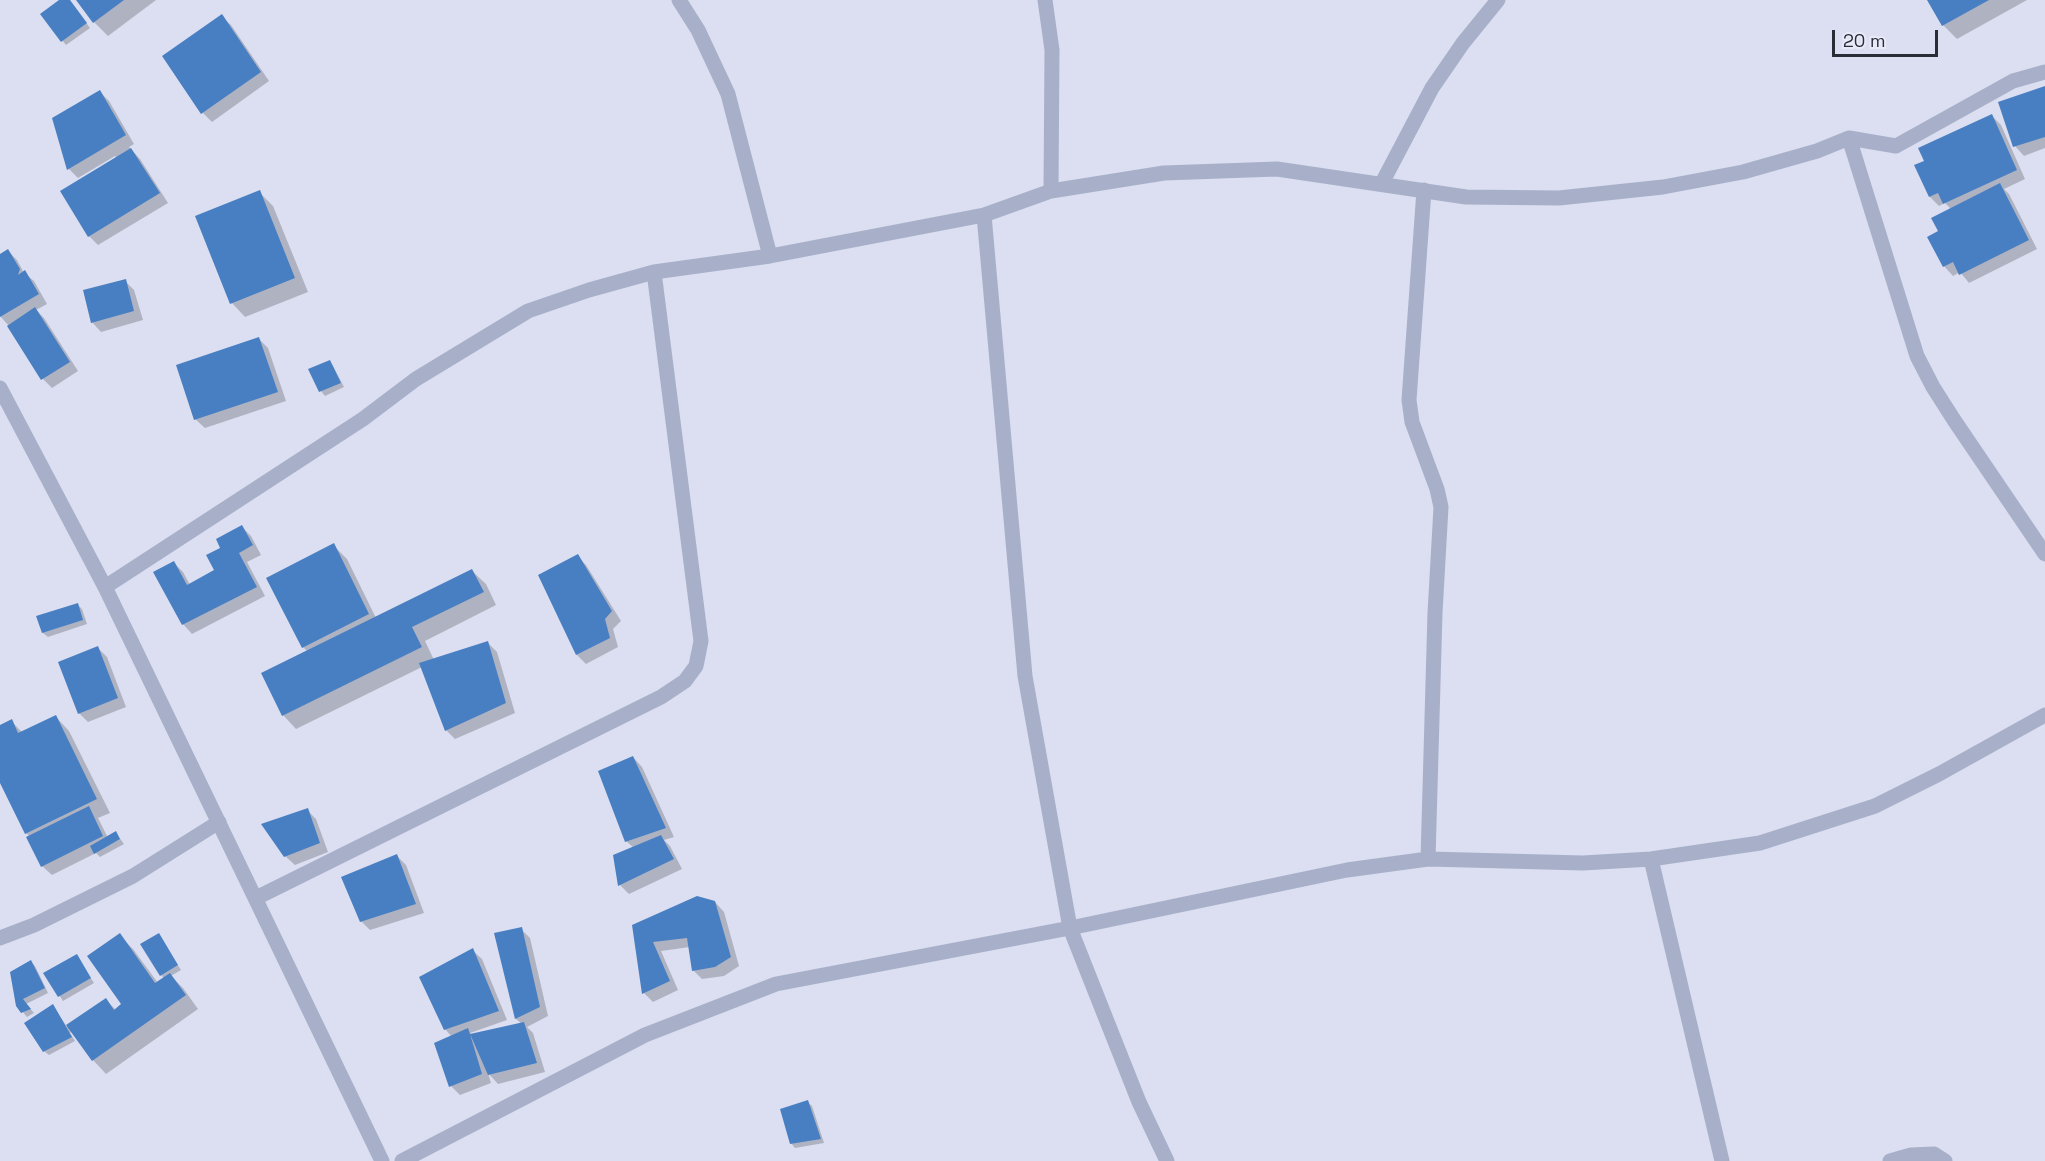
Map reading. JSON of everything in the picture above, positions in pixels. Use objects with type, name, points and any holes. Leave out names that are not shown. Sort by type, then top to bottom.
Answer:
[{"type":"street","points":[[679,0],[698,30],[728,94],[770,255]]},
{"type":"street","points":[[1045,0],[1052,50],[1051,191]]},
{"type":"street","points":[[1382,183],[1432,88],[1463,43],[1498,0]]},
{"type":"street","points":[[105,587],[363,419],[416,379],[528,311],[589,290],[654,272],[770,255],[984,215],[1051,191],[1164,173],[1277,169],[1466,197],[1559,198],[1663,187],[1743,172],[1817,151],[1849,138],[1896,146],[2013,81],[2045,72]]},
{"type":"street","points":[[1849,138],[1917,356],[1949,412],[2045,554]]},
{"type":"street","points":[[1424,190],[1409,400],[1412,422],[1437,489],[1441,507],[1435,614],[1428,859]]},
{"type":"street","points":[[984,215],[1024,676],[1070,928],[1139,1102],[1167,1161]]},
{"type":"street","points":[[256,898],[661,697],[685,681],[696,666],[701,641],[654,272]]},
{"type":"street","points":[[0,388],[105,587],[382,1161]]},
{"type":"street","points":[[402,1161],[645,1035],[776,984],[1070,928],[1347,870],[1428,859],[1583,863],[1651,859],[1760,843],[1875,806],[1939,774],[2045,715]]},
{"type":"street","points":[[0,938],[34,925],[133,876],[219,822]]},
{"type":"street","points":[[1651,859],[1722,1161]]},
{"type":"street","points":[[1890,1161],[1911,1155],[1934,1154],[1945,1161]]},
{"type":"building","points":[[59,0],[70,0],[87,23],[61,42],[40,14]]},
{"type":"building","points":[[76,0],[124,0],[93,23]]},
{"type":"building","points":[[1927,0],[1989,0],[1942,26]]},
{"type":"building","points":[[222,14],[261,72],[201,114],[162,56]]},
{"type":"building","points":[[2045,86],[2045,137],[2013,147],[1998,102]]},
{"type":"building","points":[[100,90],[126,135],[67,170],[52,118]]},
{"type":"building","points":[[1992,114],[2017,170],[1943,204],[1938,193],[1929,197],[1914,165],[1924,161],[1918,148]]},
{"type":"building","points":[[131,148],[160,193],[88,237],[60,191]]},
{"type":"building","points":[[2000,183],[2029,240],[1959,275],[1953,262],[1943,267],[1927,237],[1938,231],[1931,218]]},
{"type":"building","points":[[260,190],[295,278],[230,304],[195,216]]},
{"type":"building","points":[[8,249],[20,269],[18,275],[25,270],[39,294],[0,317],[0,254]]},
{"type":"building","points":[[126,279],[134,311],[91,323],[83,290]]},
{"type":"building","points":[[35,307],[70,362],[41,380],[7,326]]},
{"type":"building","points":[[259,337],[278,392],[194,420],[176,365]]},
{"type":"building","points":[[330,360],[341,383],[319,392],[308,369]]},
{"type":"building","points":[[242,525],[253,545],[239,553],[257,587],[182,625],[153,572],[174,561],[187,585],[214,570],[206,555],[220,548],[216,539]]},
{"type":"building","points":[[334,543],[369,614],[302,648],[266,578]]},
{"type":"building","points":[[578,554],[612,611],[605,619],[610,638],[576,655],[538,575]]},
{"type":"building","points":[[472,569],[484,592],[412,627],[422,647],[282,716],[261,673]]},
{"type":"building","points":[[78,603],[83,620],[42,633],[36,616]]},
{"type":"building","points":[[488,641],[506,703],[445,731],[419,663]]},
{"type":"building","points":[[98,646],[118,698],[78,714],[58,662]]},
{"type":"building","points":[[56,715],[97,799],[25,834],[0,783],[0,725],[12,719],[18,733]]},
{"type":"building","points":[[633,756],[666,828],[625,842],[598,771]]},
{"type":"building","points":[[89,806],[103,836],[41,867],[26,837]]},
{"type":"building","points":[[308,808],[320,843],[284,857],[261,824]]},
{"type":"building","points":[[116,831],[120,839],[94,854],[90,846]]},
{"type":"building","points":[[661,835],[674,859],[618,886],[613,855]]},
{"type":"building","points":[[397,854],[416,904],[360,922],[341,877]]},
{"type":"building","points":[[697,896],[715,901],[731,957],[715,967],[692,971],[687,938],[653,942],[670,981],[642,994],[632,925]]},
{"type":"building","points":[[522,927],[540,1007],[515,1019],[494,933]]},
{"type":"building","points":[[120,933],[155,983],[170,973],[186,995],[92,1061],[66,1025],[106,998],[114,1010],[121,1004],[87,956]]},
{"type":"building","points":[[159,933],[178,965],[160,976],[140,944]]},
{"type":"building","points":[[473,948],[499,1011],[444,1030],[419,977]]},
{"type":"building","points":[[77,954],[91,978],[58,997],[43,973]]},
{"type":"building","points":[[31,960],[45,988],[23,999],[31,1009],[21,1013],[16,1006],[10,972]]},
{"type":"building","points":[[53,1004],[72,1037],[43,1052],[24,1023]]},
{"type":"building","points":[[524,1022],[537,1063],[488,1075],[470,1034]]},
{"type":"building","points":[[468,1028],[482,1074],[449,1087],[434,1043]]},
{"type":"building","points":[[808,1100],[821,1139],[790,1144],[780,1109]]}]
